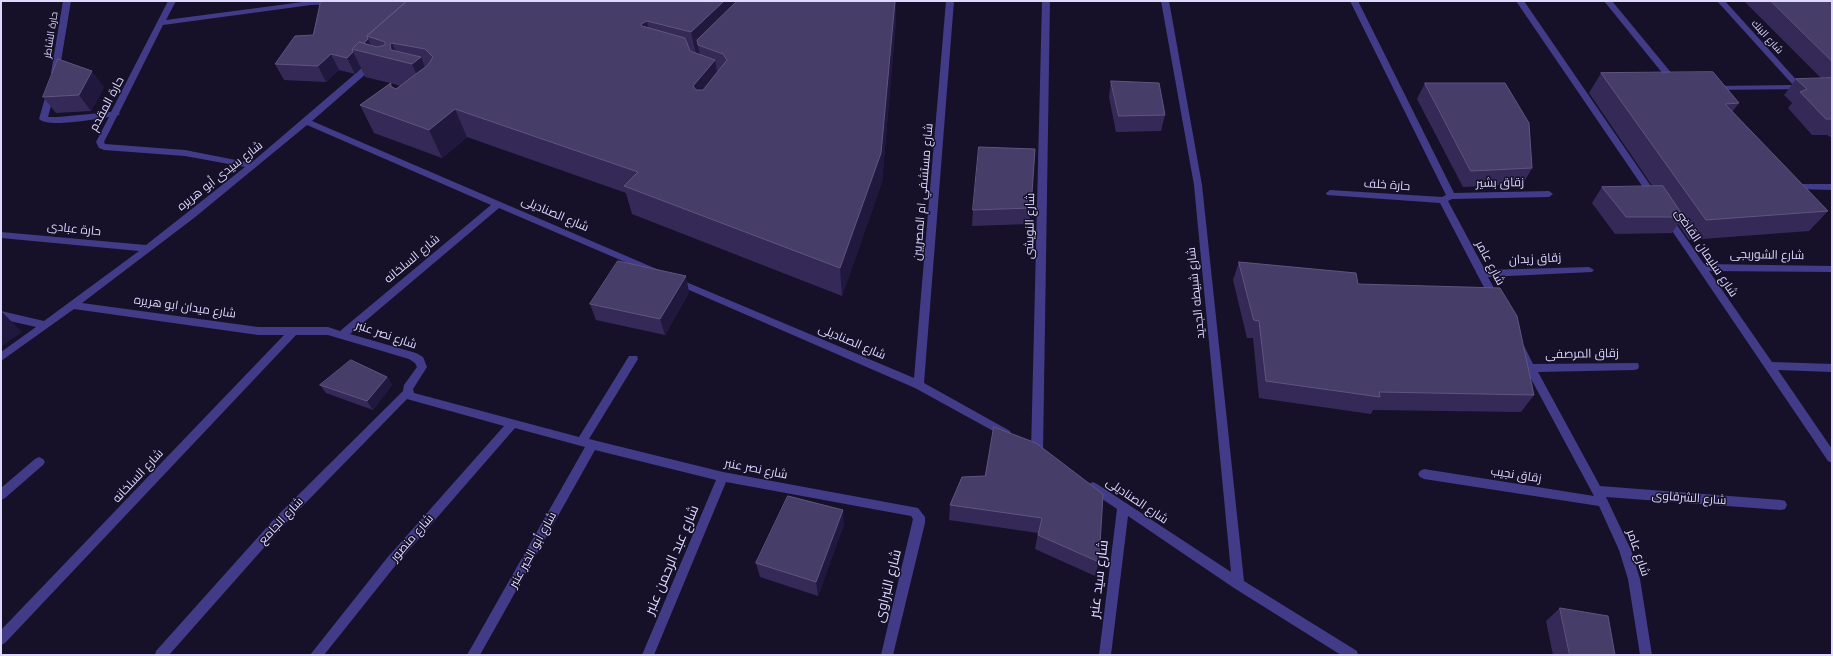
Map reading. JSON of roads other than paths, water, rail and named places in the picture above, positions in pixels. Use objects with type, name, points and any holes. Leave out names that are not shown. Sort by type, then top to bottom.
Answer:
[{"type":"street","name":"حارة الشاطر","points":[[66,1],[54,80],[43,119],[58,120],[116,114]]},
{"type":"street","name":"حارة المقدم","points":[[172,1],[116,114],[100,142],[102,146],[106,148],[185,153],[253,166]]},
{"type":"street","name":"شارع مستشفي ام المصريين","points":[[920,385],[950,1]]},
{"type":"street","name":"شارع النويشى","points":[[1041,453],[1046,1]]},
{"type":"street","name":"شارع شبيطه الجديد","points":[[1165,1],[1198,185],[1238,584]]},
{"type":"street","name":"شارع عامر","points":[[1354,1],[1499,308]]},
{"type":"street","name":"شارع سليمان القاضى","points":[[1520,1],[1585,90],[1701,267],[1832,458]]},
{"type":"street","points":[[1608,1],[1676,89]]},
{"type":"street","name":"شارع البنك","points":[[1721,1],[1799,87]]},
{"type":"street","points":[[162,23],[311,4],[340,2]]},
{"type":"street","name":"شارع سيدى أبو هريره","points":[[1,357],[73,305],[253,166],[377,60]]},
{"type":"street","points":[[1704,88],[1812,87]]},
{"type":"street","name":"شارع الصناديلى","points":[[306,122],[920,385],[1041,453]]},
{"type":"street","points":[[1802,187],[1832,187]]},
{"type":"street","name":"حارة خلف","points":[[1330,193],[1447,198]]},
{"type":"street","name":"زقاق بشير","points":[[1447,198],[1548,194]]},
{"type":"street","name":"شارع السلخانه","points":[[342,334],[498,204]]},
{"type":"street","name":"حارة عبادى","points":[[1,235],[145,248]]},
{"type":"street","name":"شارع الشوربجى","points":[[1701,267],[1832,269]]},
{"type":"street","name":"زقاق زيدان","points":[[1482,274],[1588,270]]},
{"type":"street","name":"شارع ميدان ابو هريره","points":[[73,305],[258,331],[294,331]]},
{"type":"street","points":[[1,315],[45,325]]},
{"type":"street","name":"شارع نصر عنبر","points":[[294,331],[311,330],[342,334],[412,356],[419,360],[422,367],[408,388],[410,396],[587,444],[723,477],[907,510],[914,512],[919,517],[919,523]]},
{"type":"street","name":"شارع السلخانه","points":[[1,639],[294,331]]},
{"type":"street","name":"شارع عامر","points":[[1516,341],[1604,502],[1625,550],[1634,579],[1646,655]]},
{"type":"street","points":[[587,444],[633,359]]},
{"type":"street","name":"زقاق المرصفى","points":[[1530,368],[1634,366]]},
{"type":"street","points":[[1769,366],[1832,368]]},
{"type":"street","name":"شارع الجامع","points":[[161,655],[280,521],[408,392]]},
{"type":"street","name":"شارع منصور","points":[[316,655],[391,562],[512,424]]},
{"type":"street","name":"شارع أبو الخير عنبر","points":[[473,655],[587,444]]},
{"type":"street","points":[[1,495],[39,462]]},
{"type":"street","name":"زقاق نجيب","points":[[1424,474],[1604,502]]},
{"type":"street","name":"شارع عبد الرحمن عنبر","points":[[648,655],[723,477]]},
{"type":"street","name":"شارع الصناديلى","points":[[1084,481],[1238,584],[1352,655]]},
{"type":"street","name":"شارع الشرقاوى","points":[[1597,491],[1781,505]]},
{"type":"street","name":"شارع سيد عنبر","points":[[1104,655],[1123,507]]},
{"type":"street","name":"شارع النبراوى","points":[[887,655],[919,523]]}]
